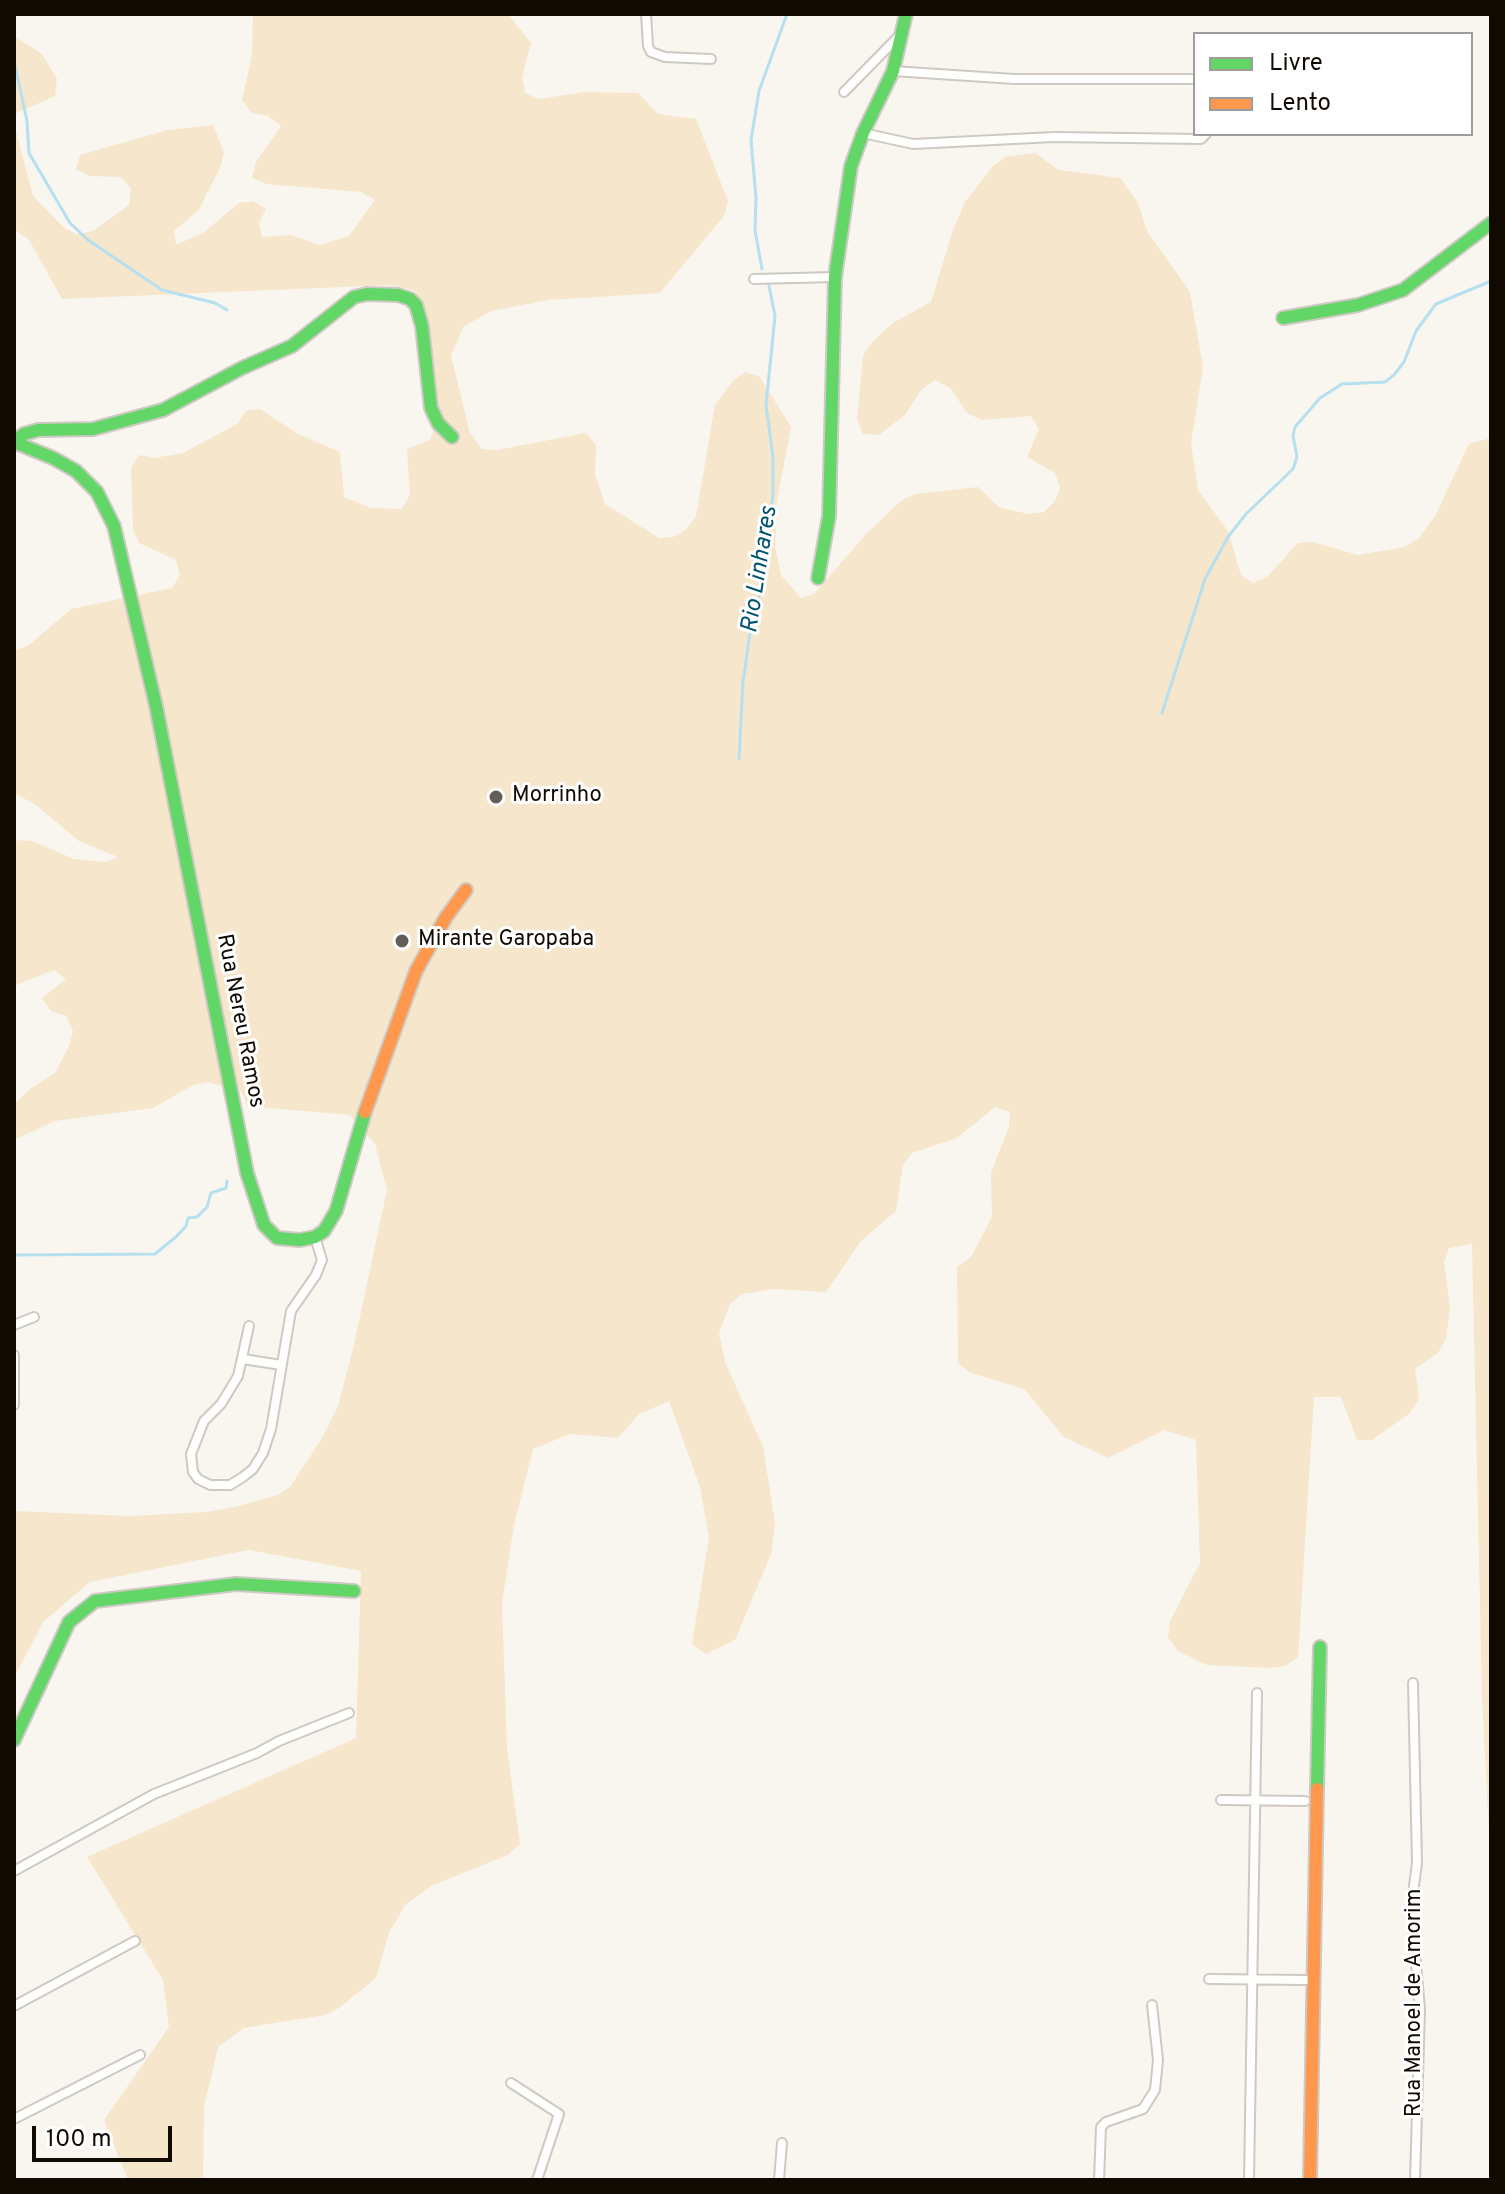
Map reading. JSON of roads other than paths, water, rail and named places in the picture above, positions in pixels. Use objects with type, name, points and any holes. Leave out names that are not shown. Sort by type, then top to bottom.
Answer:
[{"type":"street","points":[[646,14],[651,52],[665,57],[711,59]]},
{"type":"street","points":[[818,578],[829,516],[835,277],[851,166],[893,71],[906,14]]},
{"type":"street","points":[[844,92],[903,32]]},
{"type":"street","points":[[893,71],[1014,79],[1193,79]]},
{"type":"street","points":[[863,133],[913,144],[1054,137],[1201,139],[1204,136]]},
{"type":"street","points":[[1283,318],[1358,305],[1403,290],[1491,223]]},
{"type":"street","points":[[754,279],[835,277]]},
{"type":"street","points":[[14,442],[24,434],[38,430],[93,429],[163,410],[242,368],[292,346],[354,297],[367,294],[398,295],[416,305],[422,326],[431,408],[438,423],[452,437]]},
{"type":"street","name":"Rua Nereu Ramos","points":[[14,442],[76,471],[97,492],[114,526],[156,706],[247,1173],[269,1233],[286,1240],[315,1237]]},
{"type":"street","points":[[249,1326],[238,1376],[231,1391],[204,1421],[191,1454],[193,1472],[198,1479],[210,1485],[230,1485],[253,1469],[258,1461],[271,1429],[291,1311],[316,1275],[322,1260],[315,1237],[324,1231],[336,1211],[359,1128],[423,956],[466,890]]},
{"type":"street","points":[[14,1325],[34,1317]]},
{"type":"street","points":[[14,1355],[14,1405]]},
{"type":"street","points":[[243,1359],[281,1365]]},
{"type":"street","points":[[14,1740],[69,1622],[95,1601],[236,1584],[354,1591]]},
{"type":"street","points":[[1310,2180],[1320,1647]]},
{"type":"street","name":"Rua Manoel de Amorim","points":[[1413,1683],[1417,1863],[1411,1908],[1420,2009],[1415,2180]]},
{"type":"street","points":[[1249,2180],[1257,1693]]},
{"type":"street","points":[[14,1871],[154,1794],[349,1713]]},
{"type":"street","points":[[1221,1800],[1305,1801]]},
{"type":"street","points":[[14,2006],[135,1941]]},
{"type":"street","points":[[1209,1979],[1307,1980]]},
{"type":"street","points":[[1099,2180],[1101,2127],[1106,2122],[1143,2109],[1155,2090],[1158,2060],[1152,2005]]},
{"type":"street","points":[[14,2119],[140,2055]]},
{"type":"street","points":[[511,2083],[559,2114],[537,2180]]},
{"type":"street","points":[[779,2180],[782,2143]]},
{"type":"waterway","name":"Rio Linhares","points":[[762,269],[755,230],[756,198],[751,140],[759,91],[787,14]]},
{"type":"waterway","points":[[14,61],[27,121],[29,153],[70,223],[88,240],[162,290],[215,303],[227,310]]},
{"type":"waterway","points":[[1162,713],[1205,579],[1228,537],[1246,514],[1293,469],[1297,457],[1293,436],[1295,427],[1320,398],[1342,384],[1385,382],[1404,362],[1416,331],[1436,304],[1491,281]]},
{"type":"waterway","name":"Rio Linhares","points":[[739,759],[743,682],[751,626],[763,582],[773,493],[773,457],[766,405],[775,316],[769,286]]},
{"type":"waterway","points":[[14,1255],[155,1254],[177,1236],[186,1226],[188,1218],[197,1217],[207,1207],[211,1193],[226,1188],[227,1181]]},
{"type":"place","name":"Morrinho","points":[[496,797]]},
{"type":"place","name":"Mirante Garopaba","points":[[402,941]]}]
